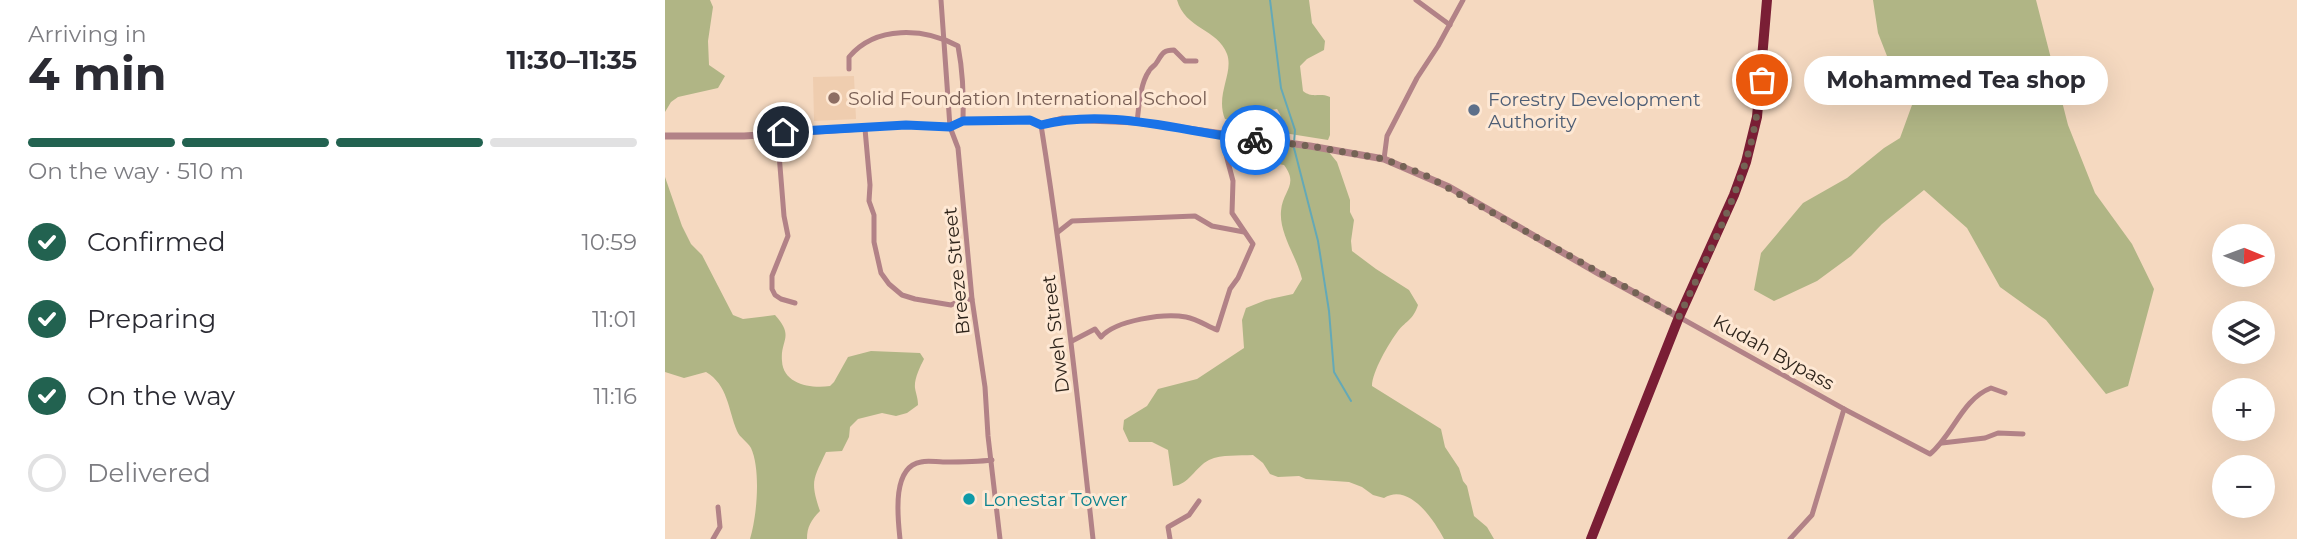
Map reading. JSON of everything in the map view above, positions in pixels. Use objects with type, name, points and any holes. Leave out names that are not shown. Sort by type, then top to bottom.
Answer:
[{"type":"highway","points":[[1591,539],[1679,317],[1746,162],[1757,117],[1767,0]]},
{"type":"street","name":"Breeze Street","points":[[941,0],[950,127],[958,148],[972,299],[985,387],[1000,539]]},
{"type":"street","points":[[1416,0],[1450,25]]},
{"type":"street","points":[[1384,159],[1387,136],[1417,78],[1463,0]]},
{"type":"street","points":[[849,69],[849,57],[857,48],[882,37],[904,32],[923,32],[943,38],[958,46],[964,83],[963,121]]},
{"type":"street","points":[[1137,122],[1144,84],[1160,55],[1167,50],[1174,50],[1182,60],[1196,61]]},
{"type":"street","name":"Kudah Bypass","points":[[665,136],[719,137],[906,125],[950,127],[963,121],[1030,120],[1041,125],[1063,120],[1137,122],[1384,159],[1449,187],[1600,274],[1930,454],[1942,443]]},
{"type":"street","name":"Dweh Street","points":[[1041,125],[1072,341],[1093,539]]},
{"type":"street","points":[[865,129],[869,201],[874,215],[874,242],[881,273],[902,295],[915,299],[951,304],[972,299]]},
{"type":"street","points":[[783,132],[779,154],[788,236],[772,276],[772,289],[781,299],[795,303]]},
{"type":"street","points":[[1072,341],[1095,329],[1101,337],[1108,329],[1122,324],[1172,316],[1186,317],[1217,330],[1230,289],[1238,278],[1253,244],[1232,213],[1234,181],[1224,147],[1224,136]]},
{"type":"street","points":[[1058,232],[1072,221],[1195,216],[1212,226],[1245,232]]},
{"type":"street","points":[[1942,443],[1975,397],[1991,388],[2005,394]]},
{"type":"street","points":[[1790,539],[1812,516],[1845,409]]},
{"type":"street","points":[[1942,443],[1985,438],[1998,433],[2023,434]]},
{"type":"street","points":[[900,539],[897,501],[909,468],[923,461],[992,460]]},
{"type":"street","points":[[1170,539],[1168,527],[1189,515],[1199,501]]},
{"type":"street","points":[[713,539],[720,527],[718,507]]},
{"type":"shaded area","name":"Solid Foundation International School","points":[[854,76],[856,119],[814,121],[813,77]]},
{"type":"green space","points":[[665,0],[710,0],[713,7],[708,41],[709,65],[725,76],[718,88],[678,97],[665,112]]},
{"type":"green space","points":[[1177,0],[1309,0],[1312,23],[1325,41],[1324,50],[1300,66],[1303,91],[1310,95],[1330,97],[1328,140],[1284,133],[1277,109],[1266,111],[1260,126],[1225,119],[1222,101],[1229,61],[1227,54],[1217,39],[1187,17]]},
{"type":"green space","points":[[1873,0],[2036,0],[2068,125],[2095,193],[2132,244],[2154,289],[2128,386],[2106,394],[2046,320],[2000,287],[1967,228],[1924,190],[1882,224],[1851,256],[1817,281],[1774,301],[1754,290],[1761,253],[1803,203],[1847,178],[1900,138],[1912,105],[1903,76],[1887,56],[1878,33]]},
{"type":"green space","points":[[1241,138],[1328,151],[1337,162],[1354,220],[1352,251],[1409,290],[1418,305],[1386,350],[1372,386],[1441,429],[1445,447],[1467,486],[1474,516],[1487,527],[1494,539],[1444,539],[1420,505],[1403,495],[1393,494],[1384,498],[1349,482],[1306,479],[1299,476],[1278,477],[1270,474],[1263,463],[1253,455],[1214,458],[1188,479],[1173,486],[1168,450],[1152,442],[1129,442],[1123,429],[1124,420],[1147,406],[1158,389],[1197,379],[1244,348],[1242,320],[1246,308],[1293,294],[1302,279],[1281,220],[1282,204],[1290,183],[1288,172],[1284,165],[1240,158],[1232,150],[1233,141]]},
{"type":"green space","points":[[665,177],[682,226],[691,244],[702,255],[733,315],[743,319],[775,315],[781,322],[785,334],[782,361],[787,375],[793,380],[815,387],[830,386],[848,357],[871,351],[920,353],[924,359],[915,384],[918,405],[907,413],[896,416],[882,413],[858,419],[850,427],[849,437],[842,451],[826,452],[814,481],[820,511],[810,524],[807,539],[750,539],[757,493],[754,457],[751,448],[737,431],[723,391],[706,372],[684,378],[665,372]]},
{"type":"waterway","points":[[1270,0],[1281,88],[1295,130],[1294,143]]},
{"type":"waterway","points":[[1294,148],[1318,241],[1329,311],[1334,372],[1351,401]]},
{"type":"way so far","points":[[1255,140],[1384,159],[1425,175],[1679,317],[1746,162],[1757,117],[1762,80]]},
{"type":"place","name":"Mohammed Tea shop","points":[[1762,80]]},
{"type":"place","name":"Solid Foundation International School","points":[[834,98]]},
{"type":"place","name":"Forestry Development Authority","points":[[1474,110]]},
{"type":"place","name":"Lonestar Tower","points":[[969,499]]},
{"type":"route","points":[[783,132],[906,125],[950,127],[963,121],[1030,120],[1041,125],[1063,120],[1088,120],[1148,123],[1255,140]]}]
